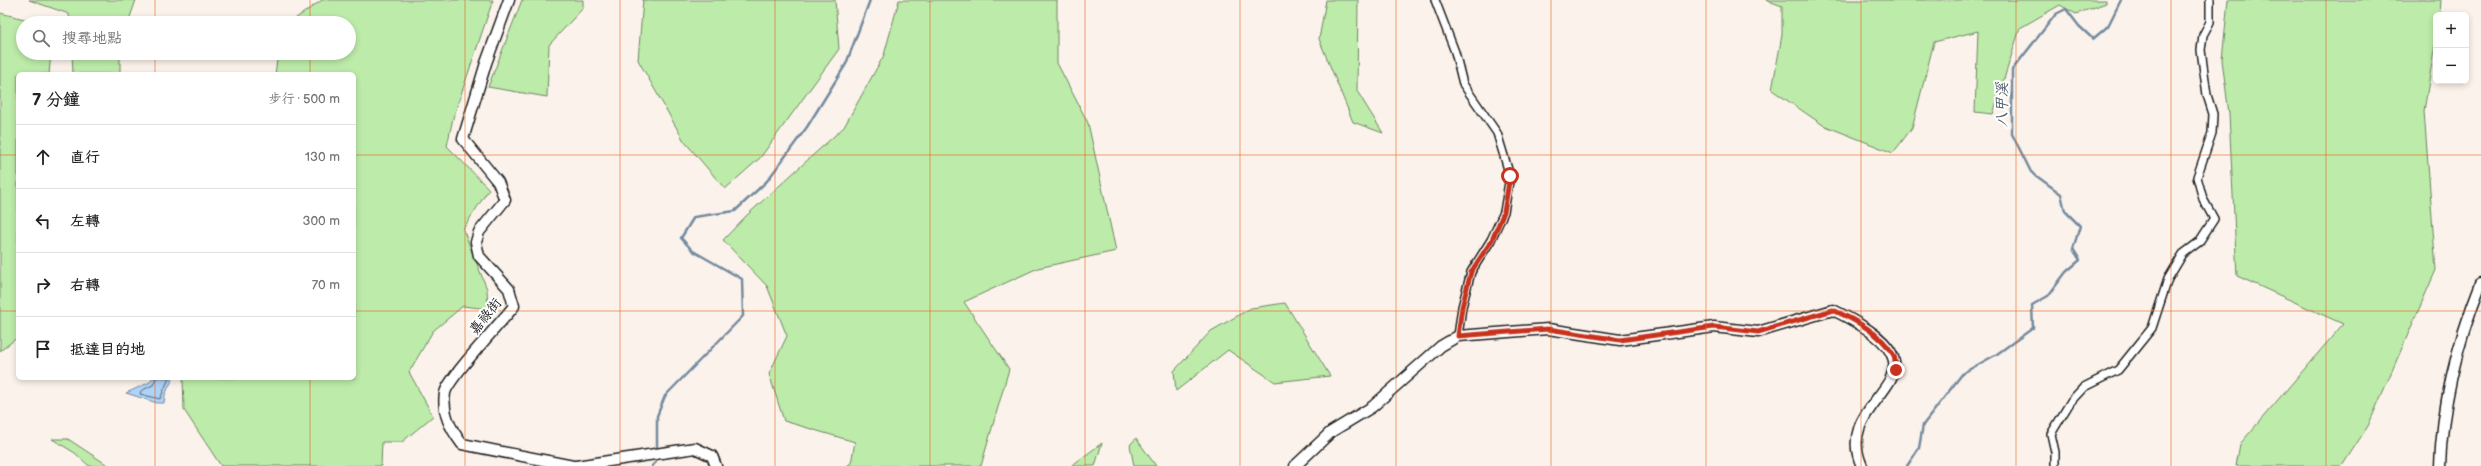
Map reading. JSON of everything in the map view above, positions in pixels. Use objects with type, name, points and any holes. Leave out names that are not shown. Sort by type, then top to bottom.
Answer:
[{"type":"street","name":"嘉祿街","points":[[509,0],[486,63],[463,139],[498,182],[505,200],[479,232],[476,242],[479,256],[510,289],[514,306],[469,359],[445,391],[445,412],[450,429],[462,444],[573,466]]},
{"type":"street","points":[[1435,0],[1455,52],[1463,84],[1497,133],[1510,176],[1504,212],[1492,240],[1471,272],[1462,307],[1458,336]]},
{"type":"street","points":[[2055,466],[2055,452],[2051,434],[2071,401],[2084,387],[2118,370],[2152,328],[2168,279],[2183,254],[2199,242],[2214,219],[2203,200],[2197,177],[2212,133],[2213,114],[2207,95],[2201,50],[2203,35],[2210,22],[2210,0]]},
{"type":"street","points":[[2440,466],[2441,442],[2449,390],[2467,318],[2481,283]]},
{"type":"street","points":[[1295,466],[1331,432],[1372,407],[1441,346],[1458,336],[1548,329],[1620,340],[1714,327],[1758,332],[1833,310],[1858,322],[1880,340],[1894,355],[1896,370],[1862,420],[1856,437],[1856,454],[1862,466]]},
{"type":"street","points":[[576,466],[695,448],[712,456],[716,466]]},
{"type":"green space","points":[[29,0],[136,0],[130,16],[69,16],[69,14]]},
{"type":"green space","points":[[322,0],[493,0],[453,118],[447,146],[489,189],[463,229],[487,289],[488,309],[463,306],[433,331],[409,372],[433,416],[402,442],[382,442],[381,466],[221,466],[184,410],[183,380],[356,380],[356,72],[275,72],[277,60],[356,60],[356,16],[299,16]]},
{"type":"green space","points":[[522,0],[583,0],[583,8],[549,45],[547,97],[488,87]]},
{"type":"green space","points":[[643,0],[835,0],[839,49],[760,158],[725,189],[684,141],[638,60]]},
{"type":"green space","points":[[899,0],[1057,0],[1057,63],[1088,123],[1116,251],[1038,268],[964,302],[1009,369],[981,466],[847,466],[851,463],[855,442],[784,421],[769,374],[787,336],[767,286],[723,240],[746,216],[844,127],[884,55]]},
{"type":"green space","points":[[1326,0],[1358,0],[1357,91],[1383,133],[1353,122],[1319,39]]},
{"type":"green space","points":[[1766,0],[2106,0],[2106,3],[2076,14],[2060,5],[2020,28],[1993,114],[1975,112],[1978,31],[1934,42],[1912,128],[1893,153],[1823,125],[1772,90],[1782,35],[1782,6]]},
{"type":"green space","points":[[2228,0],[2441,0],[2440,12],[2433,12],[2433,57],[2424,111],[2436,270],[2368,426],[2342,466],[2236,466],[2240,444],[2343,324],[2237,276],[2229,114],[2222,60]]},
{"type":"green space","points":[[0,13],[16,17],[16,60],[50,60],[49,72],[16,72],[16,339],[0,351]]},
{"type":"green space","points":[[72,60],[120,60],[120,72],[73,72]]},
{"type":"green space","points":[[1285,303],[1330,376],[1275,382],[1228,350],[1176,391],[1174,371],[1211,331],[1251,308]]},
{"type":"green space","points":[[1136,438],[1156,466],[1134,466],[1130,445]]},
{"type":"green space","points":[[52,439],[68,439],[109,466],[89,466],[75,453]]},
{"type":"green space","points":[[1102,443],[1095,466],[1071,466]]},
{"type":"water","points":[[151,380],[172,380],[165,395],[164,403],[157,403],[126,393],[150,382]]},
{"type":"waterway","points":[[657,446],[657,416],[665,396],[743,316],[742,279],[693,251],[681,238],[694,217],[735,211],[767,181],[807,127],[846,64],[870,0]]},
{"type":"waterway","name":"八甲溪","points":[[1907,466],[1919,448],[1923,425],[1963,373],[1997,354],[2033,328],[2032,305],[2048,296],[2066,272],[2080,260],[2073,249],[2080,226],[2065,211],[2061,194],[2031,172],[2012,134],[2012,70],[2056,14],[2066,9],[2079,26],[2093,39],[2108,26],[2121,0]]},
{"type":"waterway","points":[[652,466],[656,462]]},
{"type":"route","points":[[1510,176],[1504,212],[1492,240],[1471,272],[1462,307],[1458,336],[1513,333],[1548,329],[1620,340],[1714,327],[1758,332],[1833,310],[1858,322],[1880,340],[1894,355],[1896,370]]}]
